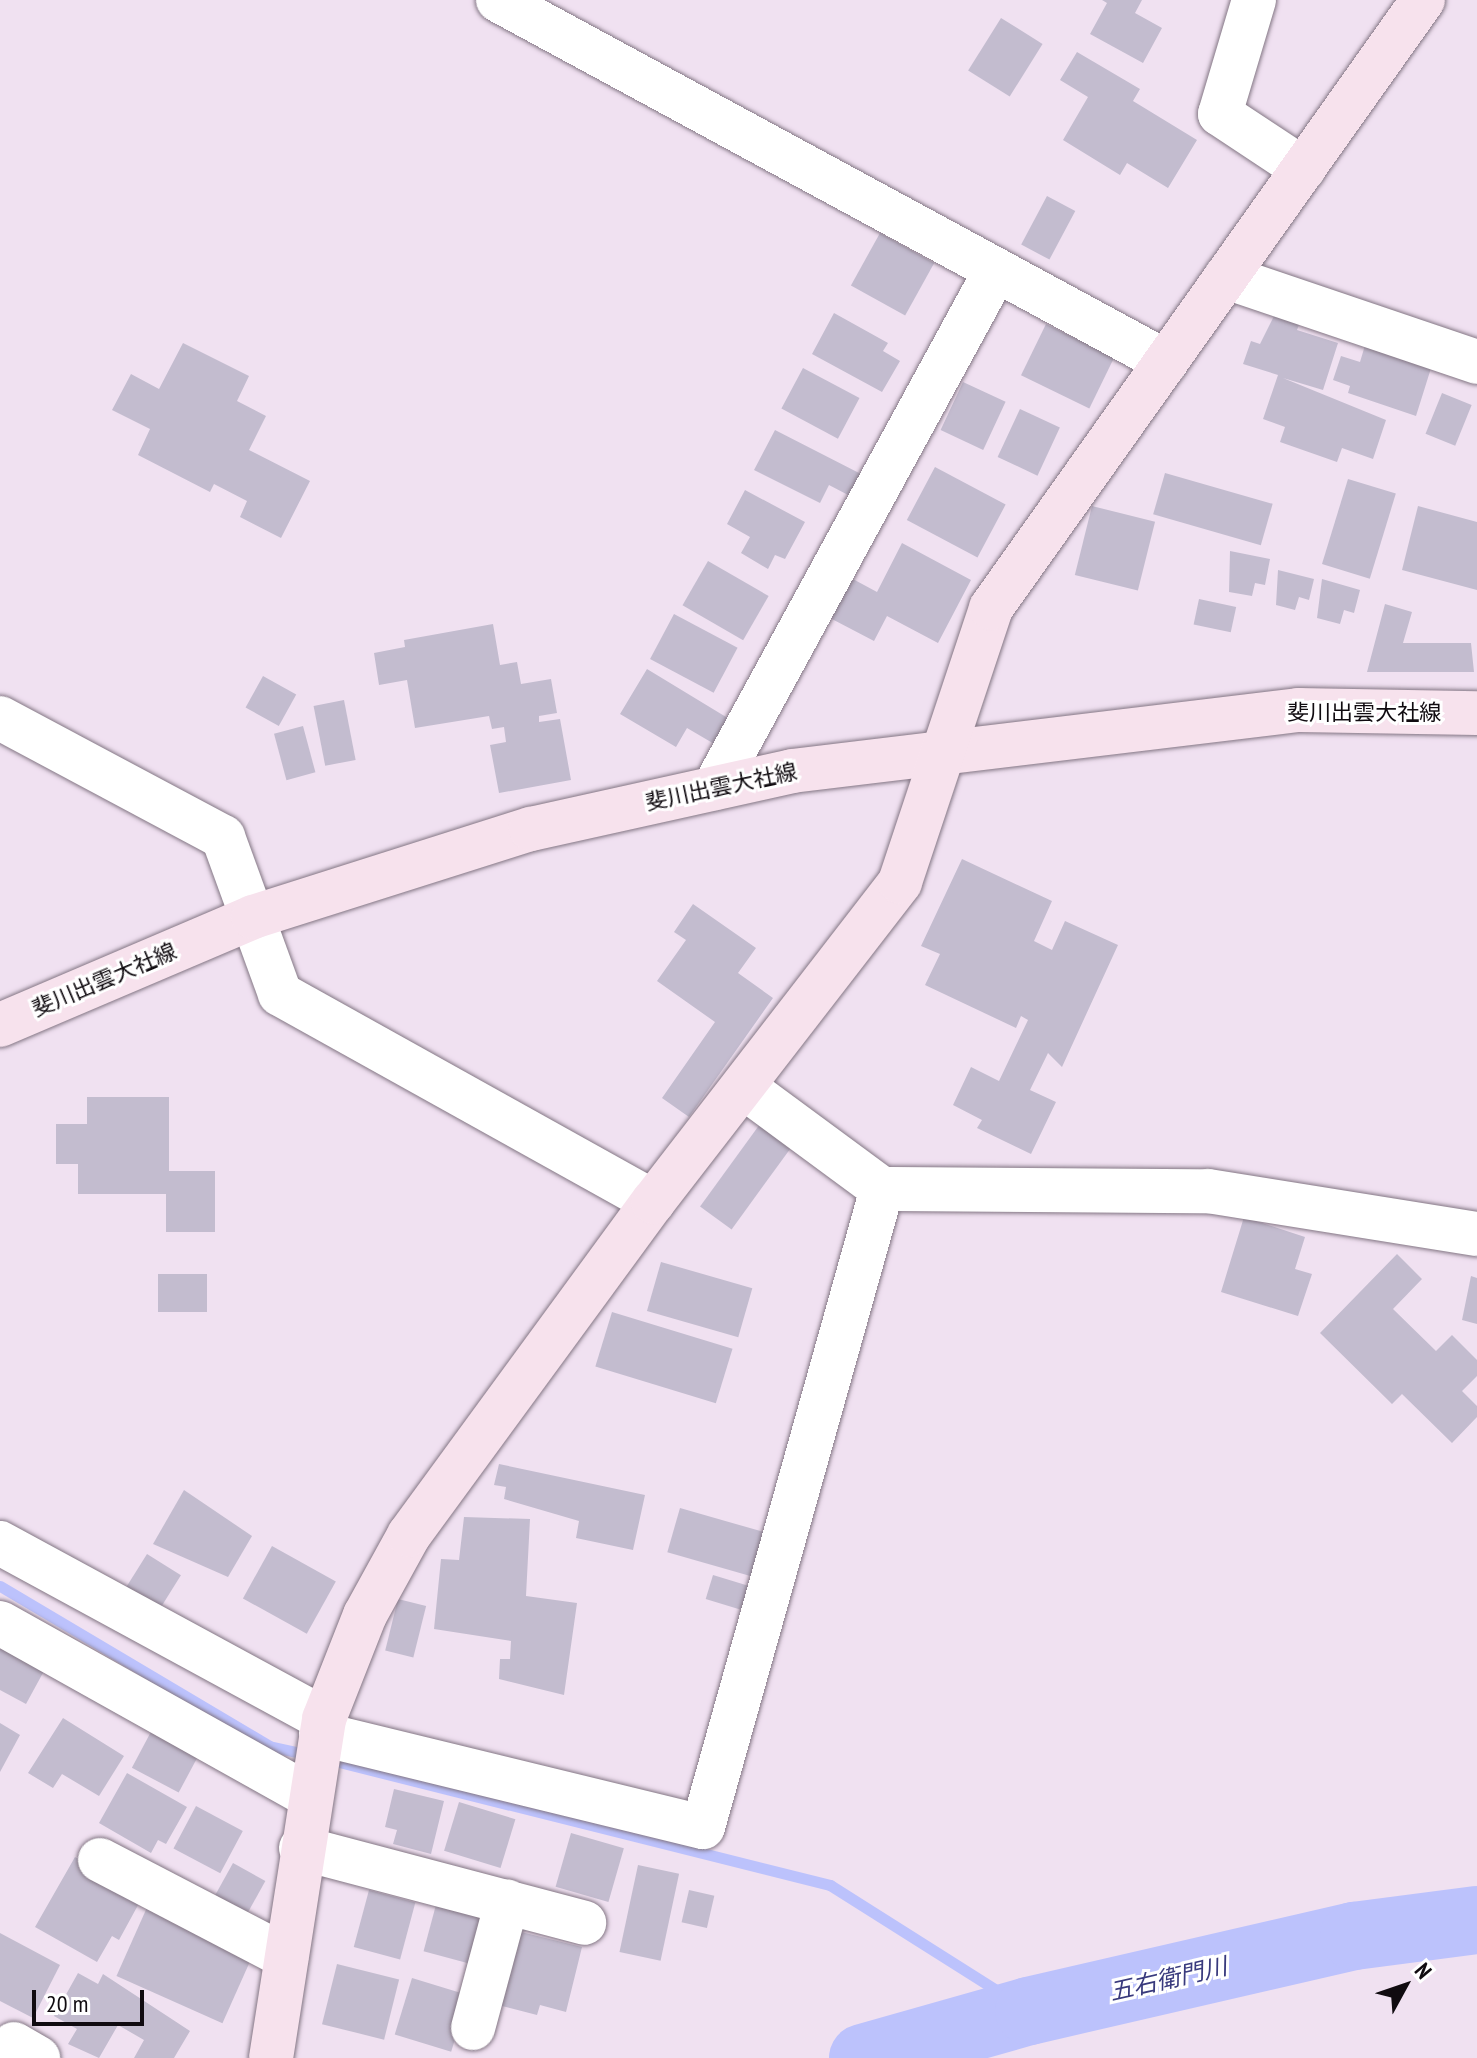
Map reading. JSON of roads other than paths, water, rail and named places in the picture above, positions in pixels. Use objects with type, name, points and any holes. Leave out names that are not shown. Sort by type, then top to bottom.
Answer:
[{"type":"street","points":[[498,0],[1166,362]]},
{"type":"street","points":[[1254,0],[1220,114],[1303,169]]},
{"type":"street","points":[[271,2058],[322,1727],[365,1615],[409,1535],[653,1202],[745,1088],[900,882],[941,749],[991,608],[1423,0]]},
{"type":"street","points":[[714,788],[996,270]]},
{"type":"street","points":[[1226,277],[1477,362]]},
{"type":"street","name":"斐川出雲大社線","points":[[0,1025],[253,917],[531,829],[714,788],[941,749],[1298,710],[1477,713]]},
{"type":"street","points":[[0,718],[223,837],[280,994],[653,1202]]},
{"type":"street","points":[[745,1088],[882,1189],[1208,1191],[1477,1234]]},
{"type":"street","points":[[0,1543],[322,1727],[703,1827],[882,1189]]},
{"type":"street","points":[[0,1623],[309,1796]]},
{"type":"street","points":[[301,1848],[584,1923]]},
{"type":"street","points":[[100,1860],[286,1957]]},
{"type":"street","points":[[473,2028],[507,1902]]},
{"type":"waterway","points":[[0,1586],[269,1746],[310,1755]]},
{"type":"waterway","points":[[327,1759],[830,1885],[1029,2011]]},
{"type":"waterway","name":"五右衛門川","points":[[863,2058],[1029,2011],[1354,1936],[1477,1920]]}]
